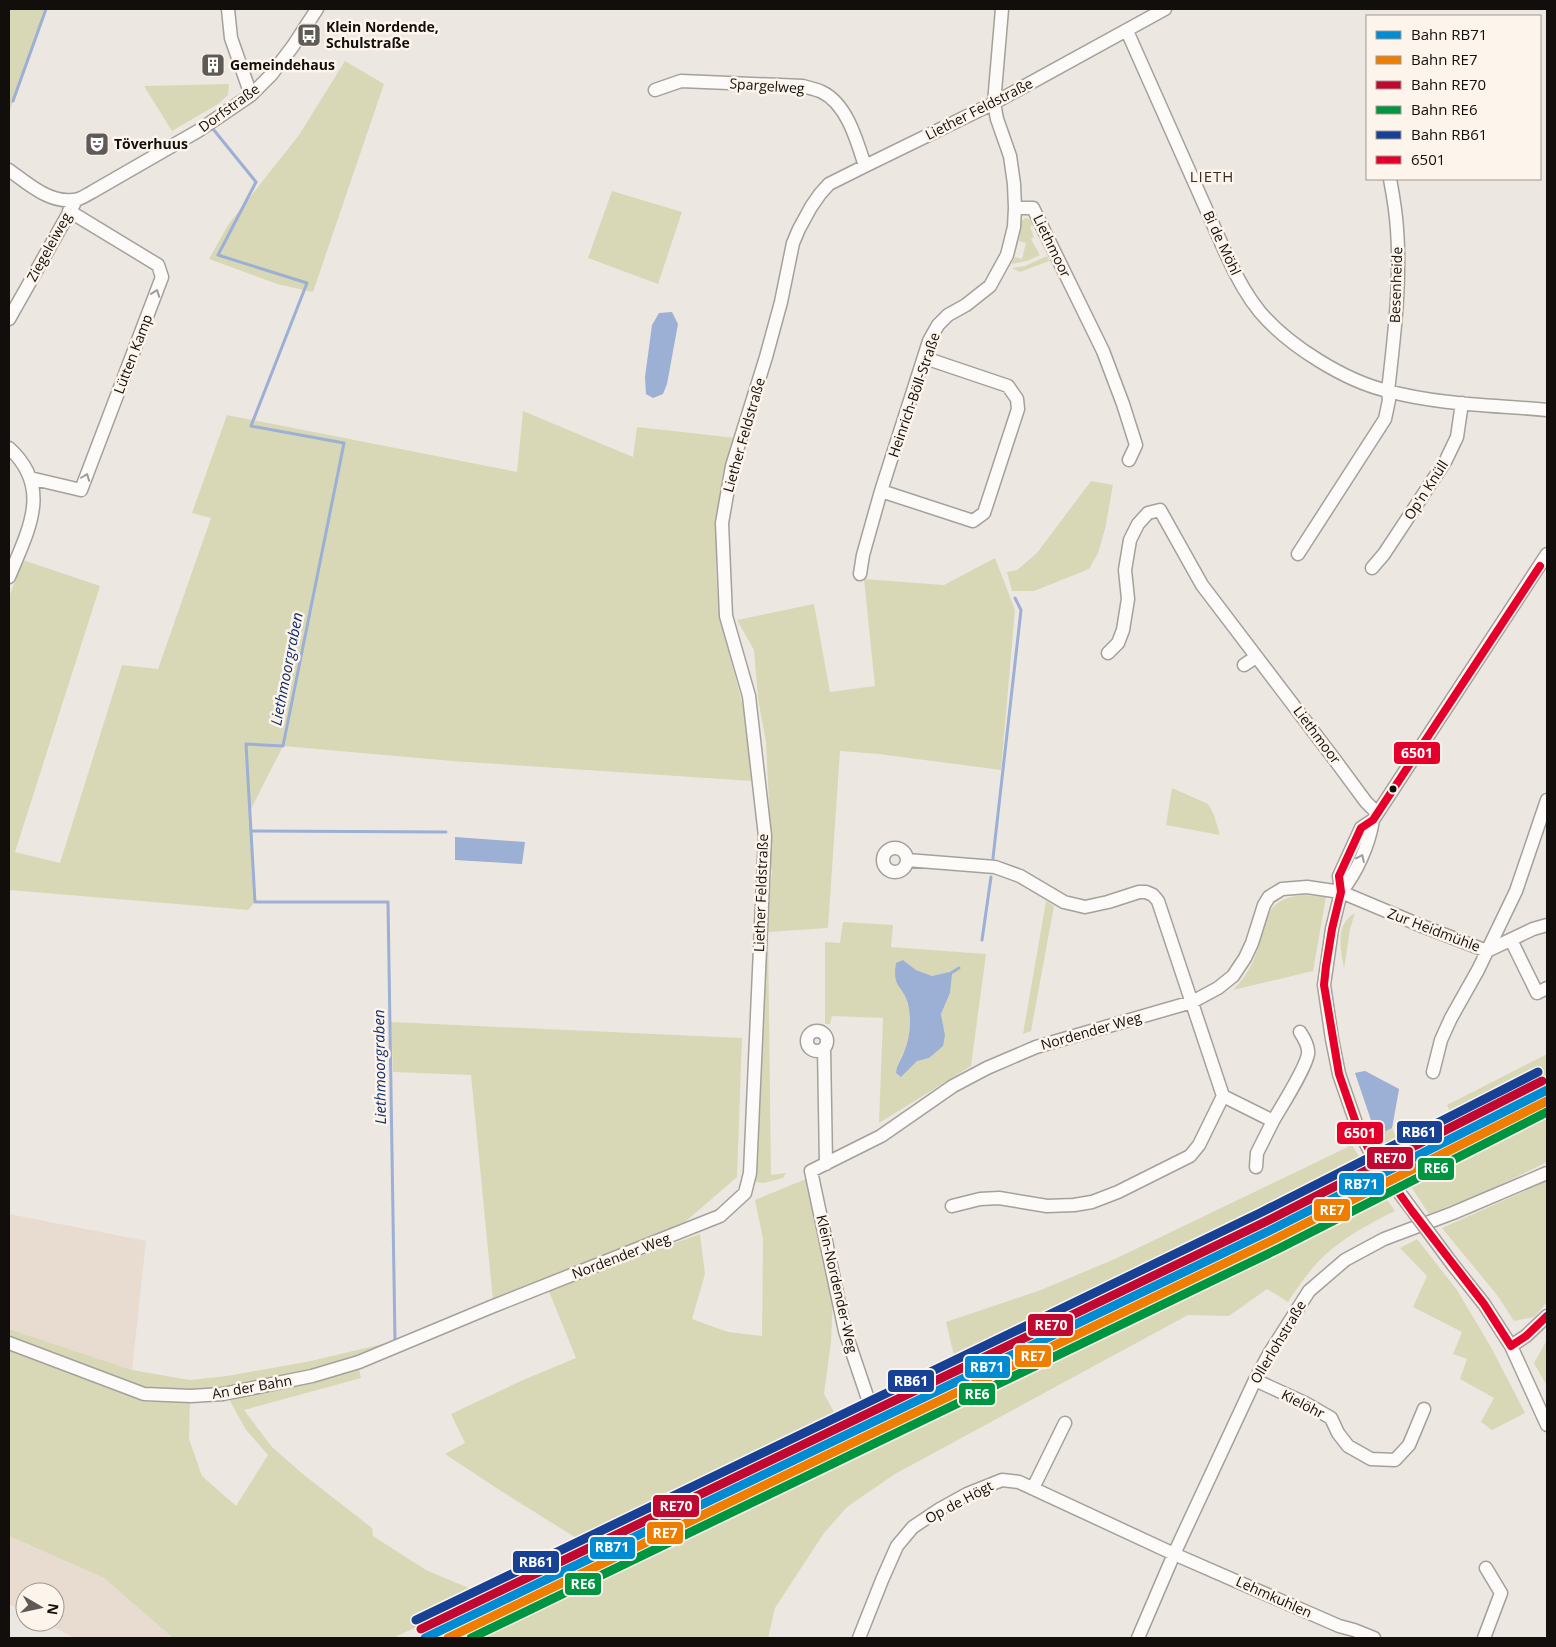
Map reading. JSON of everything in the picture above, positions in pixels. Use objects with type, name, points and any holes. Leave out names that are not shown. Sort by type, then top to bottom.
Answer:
[{"type":"street","points":[[228,9],[231,38],[251,95]]},
{"type":"street","name":"Dorfstraße","points":[[72,205],[198,131],[251,95],[271,75],[317,9]]},
{"type":"street","name":"Liethmoor","points":[[1002,9],[994,103],[996,119],[1010,156],[1015,208],[1033,208],[1103,351],[1136,445],[1130,460]]},
{"type":"street","name":"Liether Feldstraße","points":[[745,1193],[750,1173],[765,836],[749,696],[726,616],[722,523],[732,466],[766,357],[781,302],[788,262],[799,229],[820,194],[829,184],[994,103],[1165,9]]},
{"type":"street","name":"Bi de Möhl","points":[[1127,31],[1226,256],[1241,284],[1260,312],[1281,332],[1327,365],[1358,382],[1388,391],[1462,404],[1547,410]]},
{"type":"street","name":"Spargelweg","points":[[655,90],[681,81],[803,86],[822,92],[836,102],[851,126],[865,166]]},
{"type":"street","points":[[9,170],[50,196],[72,205]]},
{"type":"street","name":"Besenheide","points":[[1388,391],[1395,324],[1397,275],[1397,229],[1390,180]]},
{"type":"street","name":"Ziegeleiweg","points":[[9,319],[72,205]]},
{"type":"street","name":"Lütten Kamp","points":[[30,478],[81,490],[162,277],[158,265],[72,205]]},
{"type":"street","name":"Heinrich-Böll-Straße","points":[[860,574],[863,555],[881,491],[929,341],[938,325],[948,315],[979,296],[990,286],[1007,255],[1014,227],[1015,208]]},
{"type":"street","points":[[881,491],[973,520],[984,513],[1018,409],[1017,399],[1008,386],[924,358]]},
{"type":"street","points":[[1298,554],[1385,419],[1389,400],[1388,391]]},
{"type":"street","name":"Op'n Knüll","points":[[1372,568],[1384,554],[1446,460],[1458,437],[1462,404]]},
{"type":"street","points":[[9,448],[26,469],[33,484],[34,498],[31,518],[9,577]]},
{"type":"street","name":"Liethmoor","points":[[1108,653],[1118,643],[1123,630],[1128,599],[1126,570],[1130,540],[1138,524],[1148,513],[1160,510],[1202,585],[1330,752],[1375,817]]},
{"type":"street","points":[[1547,554],[1544,568],[1375,817],[1370,837],[1349,881],[1341,892],[1332,929],[1324,985],[1338,1074],[1358,1128],[1373,1158],[1484,1304],[1511,1346],[1547,1424]]},
{"type":"street","points":[[1244,665],[1256,657]]},
{"type":"street","points":[[1487,951],[1516,891],[1547,800]]},
{"type":"street","points":[[907,860],[995,867],[1020,876],[1064,902],[1085,906],[1108,902],[1139,892],[1153,895],[1158,901],[1223,1096],[1273,1121]]},
{"type":"street","name":"Nordender Weg","points":[[811,1172],[881,1136],[953,1086],[1015,1055],[1041,1045],[1192,1002],[1218,988],[1233,976],[1245,958],[1252,943],[1264,905],[1274,893],[1282,889],[1307,887],[1341,892]]},
{"type":"street","name":"Zur Heidmühle","points":[[1341,892],[1487,951],[1444,1033],[1433,1072]]},
{"type":"street","points":[[1487,951],[1533,929],[1547,925]]},
{"type":"street","points":[[1511,940],[1537,992],[1547,988]]},
{"type":"street","points":[[1256,1167],[1257,1153],[1302,1070],[1308,1054],[1306,1044],[1300,1032]]},
{"type":"street","points":[[824,1048],[826,1164]]},
{"type":"street","points":[[952,1206],[980,1199],[999,1198],[1047,1206],[1074,1205],[1092,1202],[1118,1192],[1190,1156],[1198,1145],[1223,1096]]},
{"type":"street","name":"Klein-Nordender-Weg","points":[[811,1172],[845,1331],[868,1396]]},
{"type":"street","name":"Ollerlohstraße","points":[[1138,1638],[1174,1554],[1255,1380],[1269,1354],[1309,1291],[1345,1260],[1384,1239],[1453,1213],[1547,1173]]},
{"type":"street","name":"Nordender Weg","points":[[491,1307],[720,1216],[745,1193]]},
{"type":"street","name":"An der Bahn","points":[[9,1343],[144,1394],[191,1396],[223,1394],[312,1376],[359,1362],[491,1307]]},
{"type":"street","points":[[1511,1346],[1526,1336],[1547,1316]]},
{"type":"street","name":"Kielöhr","points":[[1255,1380],[1305,1403],[1331,1418],[1338,1434],[1348,1446],[1371,1459],[1395,1460],[1409,1445],[1424,1409]]},
{"type":"street","points":[[1033,1488],[1065,1423]]},
{"type":"street","name":"Op de Högt","points":[[859,1638],[897,1546],[913,1527],[967,1494],[1002,1480],[1019,1482],[1033,1488],[1174,1554]]},
{"type":"street","name":"Lehmkuhlen","points":[[1174,1554],[1339,1626],[1374,1638]]},
{"type":"street","points":[[1484,1638],[1501,1592],[1486,1568]]},
{"type":"shaded area","points":[[9,1214],[146,1241],[132,1370],[9,1329]]},
{"type":"shaded area","points":[[9,1536],[104,1578],[173,1638],[75,1638],[63,1632],[65,1632],[65,1582],[15,1582],[15,1607],[9,1604]]},
{"type":"green space","points":[[9,9],[45,9],[9,113]]},
{"type":"green space","points":[[345,61],[384,84],[313,292],[277,284],[209,259],[228,225],[299,135]]},
{"type":"green space","points":[[229,84],[228,95],[218,104],[172,131],[144,86]]},
{"type":"green space","points":[[612,191],[682,212],[658,284],[588,258]]},
{"type":"green space","points":[[1025,218],[1031,219],[1034,224],[1030,227],[1034,237],[1031,239],[1040,255],[1027,261],[1011,264],[1015,257],[1022,259],[1026,243],[1019,241],[1021,222]]},
{"type":"green space","points":[[1047,256],[1049,261],[1020,272],[1012,268],[1025,266]]},
{"type":"green space","points":[[523,411],[633,457],[637,427],[736,438],[724,479],[717,515],[716,568],[719,615],[744,710],[752,781],[452,761],[283,746],[250,811],[255,902],[248,910],[9,890],[9,597],[23,560],[100,586],[15,852],[60,863],[122,665],[158,669],[211,518],[192,513],[227,415],[517,472]]},
{"type":"green space","points":[[1091,481],[1113,485],[1105,529],[1098,553],[1089,569],[1034,591],[1012,591],[1007,572],[1017,570],[1037,553]]},
{"type":"green space","points":[[995,558],[1015,610],[1001,770],[879,754],[840,751],[828,928],[768,932],[771,1175],[786,1173],[783,1178],[764,1183],[756,1182],[753,1172],[762,1065],[764,931],[767,883],[771,883],[772,869],[767,868],[770,838],[766,742],[758,699],[754,650],[737,620],[814,604],[830,692],[875,686],[864,579],[944,585]]},
{"type":"green space","points":[[1172,788],[1208,804],[1214,815],[1220,835],[1166,825]]},
{"type":"green space","points":[[1304,895],[1326,897],[1313,971],[1233,990],[1252,964],[1265,922],[1273,907],[1280,901],[1290,897]]},
{"type":"green space","points":[[1046,901],[1054,906],[1031,1031],[1023,1034]]},
{"type":"green space","points":[[1355,913],[1350,929],[1344,969],[1340,938],[1344,924]]},
{"type":"green space","points":[[843,922],[893,925],[891,947],[986,954],[971,1066],[879,1123],[883,1018],[832,1016],[830,1024],[825,1024],[825,942],[840,943]],"holes":[[[903,960],[916,970],[932,976],[949,972],[950,993],[941,1014],[945,1035],[929,1058],[917,1060],[901,1077],[896,1073],[910,1032],[909,1001]]]},
{"type":"green space","points":[[391,1022],[742,1038],[737,1177],[685,1222],[493,1301],[471,1075],[393,1072]]},
{"type":"green space","points":[[1547,1054],[1547,1082],[1457,1128],[1447,1105]]},
{"type":"green space","points":[[1365,1071],[1399,1089],[1392,1128],[1402,1148],[1390,1155],[1371,1120],[1355,1073]]},
{"type":"green space","points":[[1547,1113],[1547,1162],[1483,1193],[1429,1214],[1410,1185]]},
{"type":"green space","points":[[1352,1145],[1370,1174],[993,1352],[809,1444],[393,1638],[173,1638],[104,1578],[9,1536],[9,1350],[147,1402],[190,1402],[189,1439],[202,1476],[236,1506],[268,1455],[246,1430],[229,1399],[359,1369],[361,1378],[244,1410],[272,1447],[304,1475],[372,1528],[373,1536],[426,1570],[485,1595],[581,1541],[445,1454],[465,1443],[451,1414],[523,1380],[576,1358],[548,1289],[700,1234],[705,1274],[692,1319],[728,1332],[762,1336],[763,1239],[755,1200],[806,1179],[833,1299],[831,1342],[824,1394],[838,1419],[955,1360],[946,1322],[1041,1290],[1117,1258]]},
{"type":"green space","points":[[1547,1181],[1547,1302],[1534,1317],[1514,1321],[1497,1295],[1442,1228]]},
{"type":"green space","points":[[1381,1191],[1395,1211],[1359,1230],[1326,1254],[1315,1265],[1288,1302],[1267,1289],[1229,1316],[1188,1315],[895,1474],[847,1507],[824,1533],[775,1608],[768,1638],[464,1638],[1194,1288]]},
{"type":"green space","points":[[1417,1239],[1457,1290],[1492,1349],[1525,1413],[1492,1430],[1481,1422],[1494,1398],[1460,1379],[1467,1359],[1453,1354],[1462,1332],[1413,1307],[1427,1276],[1400,1248]]},
{"type":"green space","points":[[9,1329],[132,1370],[190,1380],[227,1376],[311,1361],[395,1341],[312,1376],[191,1390],[149,1388],[9,1339]]},
{"type":"green space","points":[[1547,1340],[1547,1386],[1534,1363]]},
{"type":"water","points":[[672,312],[678,324],[667,384],[663,394],[653,398],[646,394],[645,377],[652,325],[659,313]]},
{"type":"water","points":[[455,837],[525,842],[522,864],[455,860]]},
{"type":"water","points":[[903,960],[916,970],[932,976],[949,972],[952,974],[950,993],[941,1014],[945,1035],[943,1046],[929,1058],[917,1061],[901,1077],[896,1073],[908,1041],[910,1022],[906,997],[896,982],[895,977],[896,963]]},
{"type":"water","points":[[1365,1071],[1399,1089],[1392,1128],[1379,1134],[1371,1120],[1355,1073]]},
{"type":"waterway","name":"Liethmoorgraben","points":[[13,101],[46,9]]},
{"type":"waterway","name":"Liethmoorgraben","points":[[213,129],[256,182],[218,255],[307,283],[251,426],[344,443],[283,746],[246,744],[255,902],[388,902],[395,1341]]},
{"type":"waterway","points":[[993,858],[1021,610],[1015,598]]},
{"type":"waterway","points":[[251,831],[446,832]]},
{"type":"waterway","points":[[982,940],[991,877]]},
{"type":"waterway","points":[[951,973],[959,968]]},
{"type":"waterway","points":[[1386,1168],[1547,1085]]},
{"type":"waterway","points":[[1397,1182],[1547,1105]]},
{"type":"waterway","points":[[1263,1229],[1380,1171]]},
{"type":"waterway","points":[[1272,1245],[1391,1185]]},
{"type":"rail line","name":"RB61","points":[[416,1620],[1260,1213],[1538,1072]]},
{"type":"rail line","name":"RE70","points":[[421,1629],[1265,1222],[1542,1081]]},
{"type":"rail line","name":"RB71","points":[[425,1638],[1269,1231],[1547,1090]]},
{"type":"rail line","name":"RE7","points":[[448,1638],[1273,1240],[1547,1101]]},
{"type":"rail line","name":"RE6","points":[[471,1638],[1278,1249],[1547,1112]]},
{"type":"transit line","name":"6501","points":[[1511,1346],[1484,1304],[1373,1157],[1358,1129],[1339,1074],[1324,985],[1332,929],[1341,892],[1339,876],[1361,828],[1373,820],[1540,566]]},
{"type":"transit line","name":"6501","points":[[1511,1346],[1526,1336],[1547,1316]]},
{"type":"place","name":"Klein Nordende, Schulstraße","points":[[309,35]]},
{"type":"place","name":"Gemeindehaus","points":[[213,65]]},
{"type":"place","name":"Töverhuus","points":[[97,144]]},
{"type":"district","name":"LIETH","points":[[1212,177]]}]
